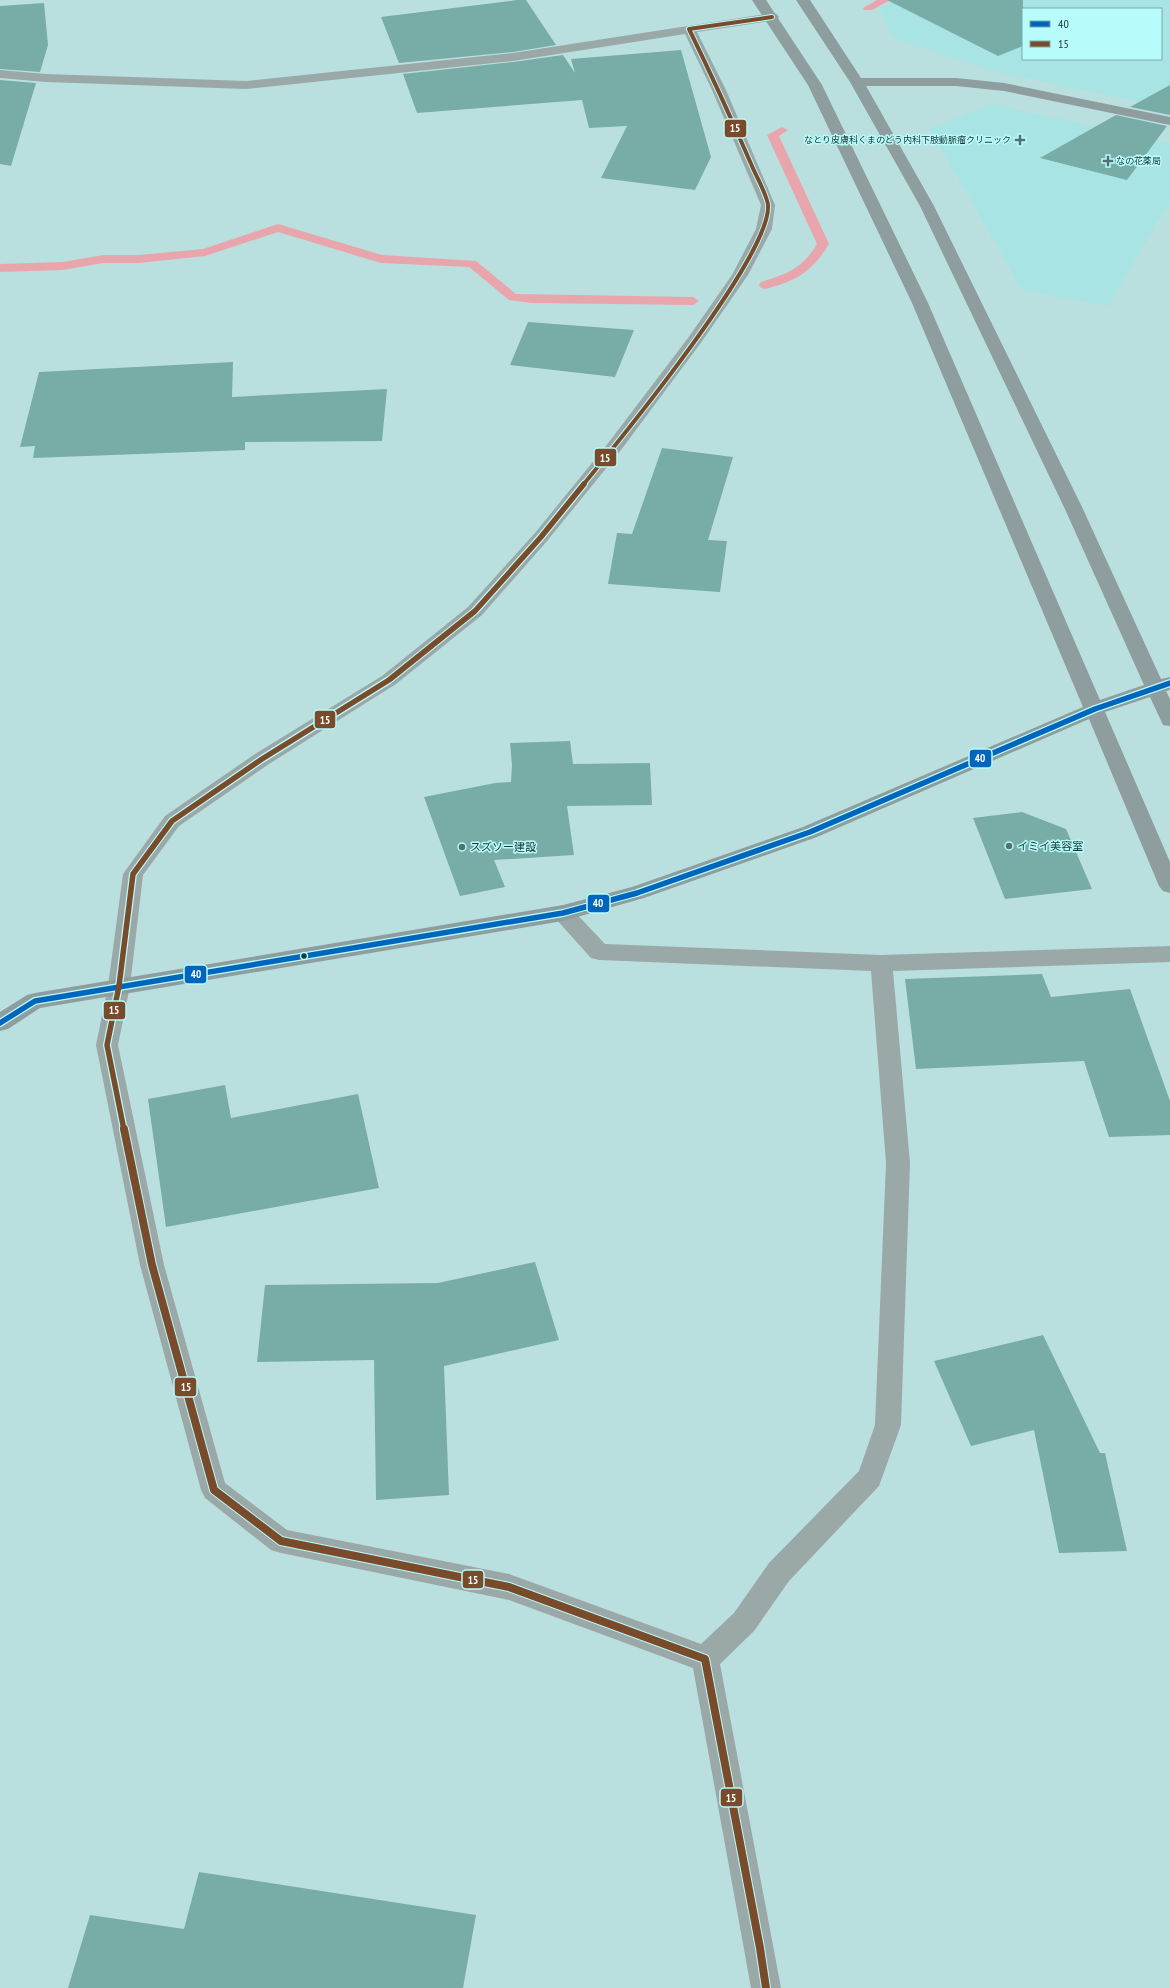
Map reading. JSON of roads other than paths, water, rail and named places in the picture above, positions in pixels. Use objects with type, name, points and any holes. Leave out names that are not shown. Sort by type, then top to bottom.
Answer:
[{"type":"street","points":[[803,0],[857,82],[927,206],[1073,507],[1162,686],[1170,720]]},
{"type":"street","points":[[0,74],[46,78],[246,85],[513,57],[689,29],[765,8],[815,85],[920,304],[1170,886]]},
{"type":"street","points":[[689,29],[719,90],[768,204],[764,229],[740,275],[694,341],[615,446],[541,537],[475,611],[389,680],[262,759],[172,821],[133,874],[119,986],[107,1045],[152,1265],[214,1490],[281,1540],[509,1587],[705,1660]]},
{"type":"street","points":[[857,82],[956,82],[1004,87],[1170,121]]},
{"type":"street","points":[[0,1023],[35,1001],[563,913],[637,893],[810,832],[1095,709],[1162,686]]},
{"type":"street","points":[[563,913],[599,952],[881,963],[1170,954]]},
{"type":"street","points":[[705,1660],[744,1622],[779,1572],[870,1478],[888,1424],[898,1163],[881,963]]},
{"type":"street","points":[[705,1660],[759,1940],[766,1988]]},
{"type":"waterway","points":[[868,8],[885,0]]},
{"type":"waterway","points":[[765,285],[799,272],[806,267],[823,244],[773,135],[782,130]]},
{"type":"waterway","points":[[0,268],[63,266],[103,259],[139,259],[205,252],[278,228],[381,259],[472,264],[513,297],[531,299],[693,301]]},
{"type":"place","name":"なとり皮膚科くまのどう内科下肢動脈瘤クリニック","points":[[1020,140]]},
{"type":"place","name":"なの花薬局","points":[[1108,161]]},
{"type":"place","name":"イミイ美容室","points":[[1009,846]]},
{"type":"place","name":"スズソー建設","points":[[462,847]]}]
